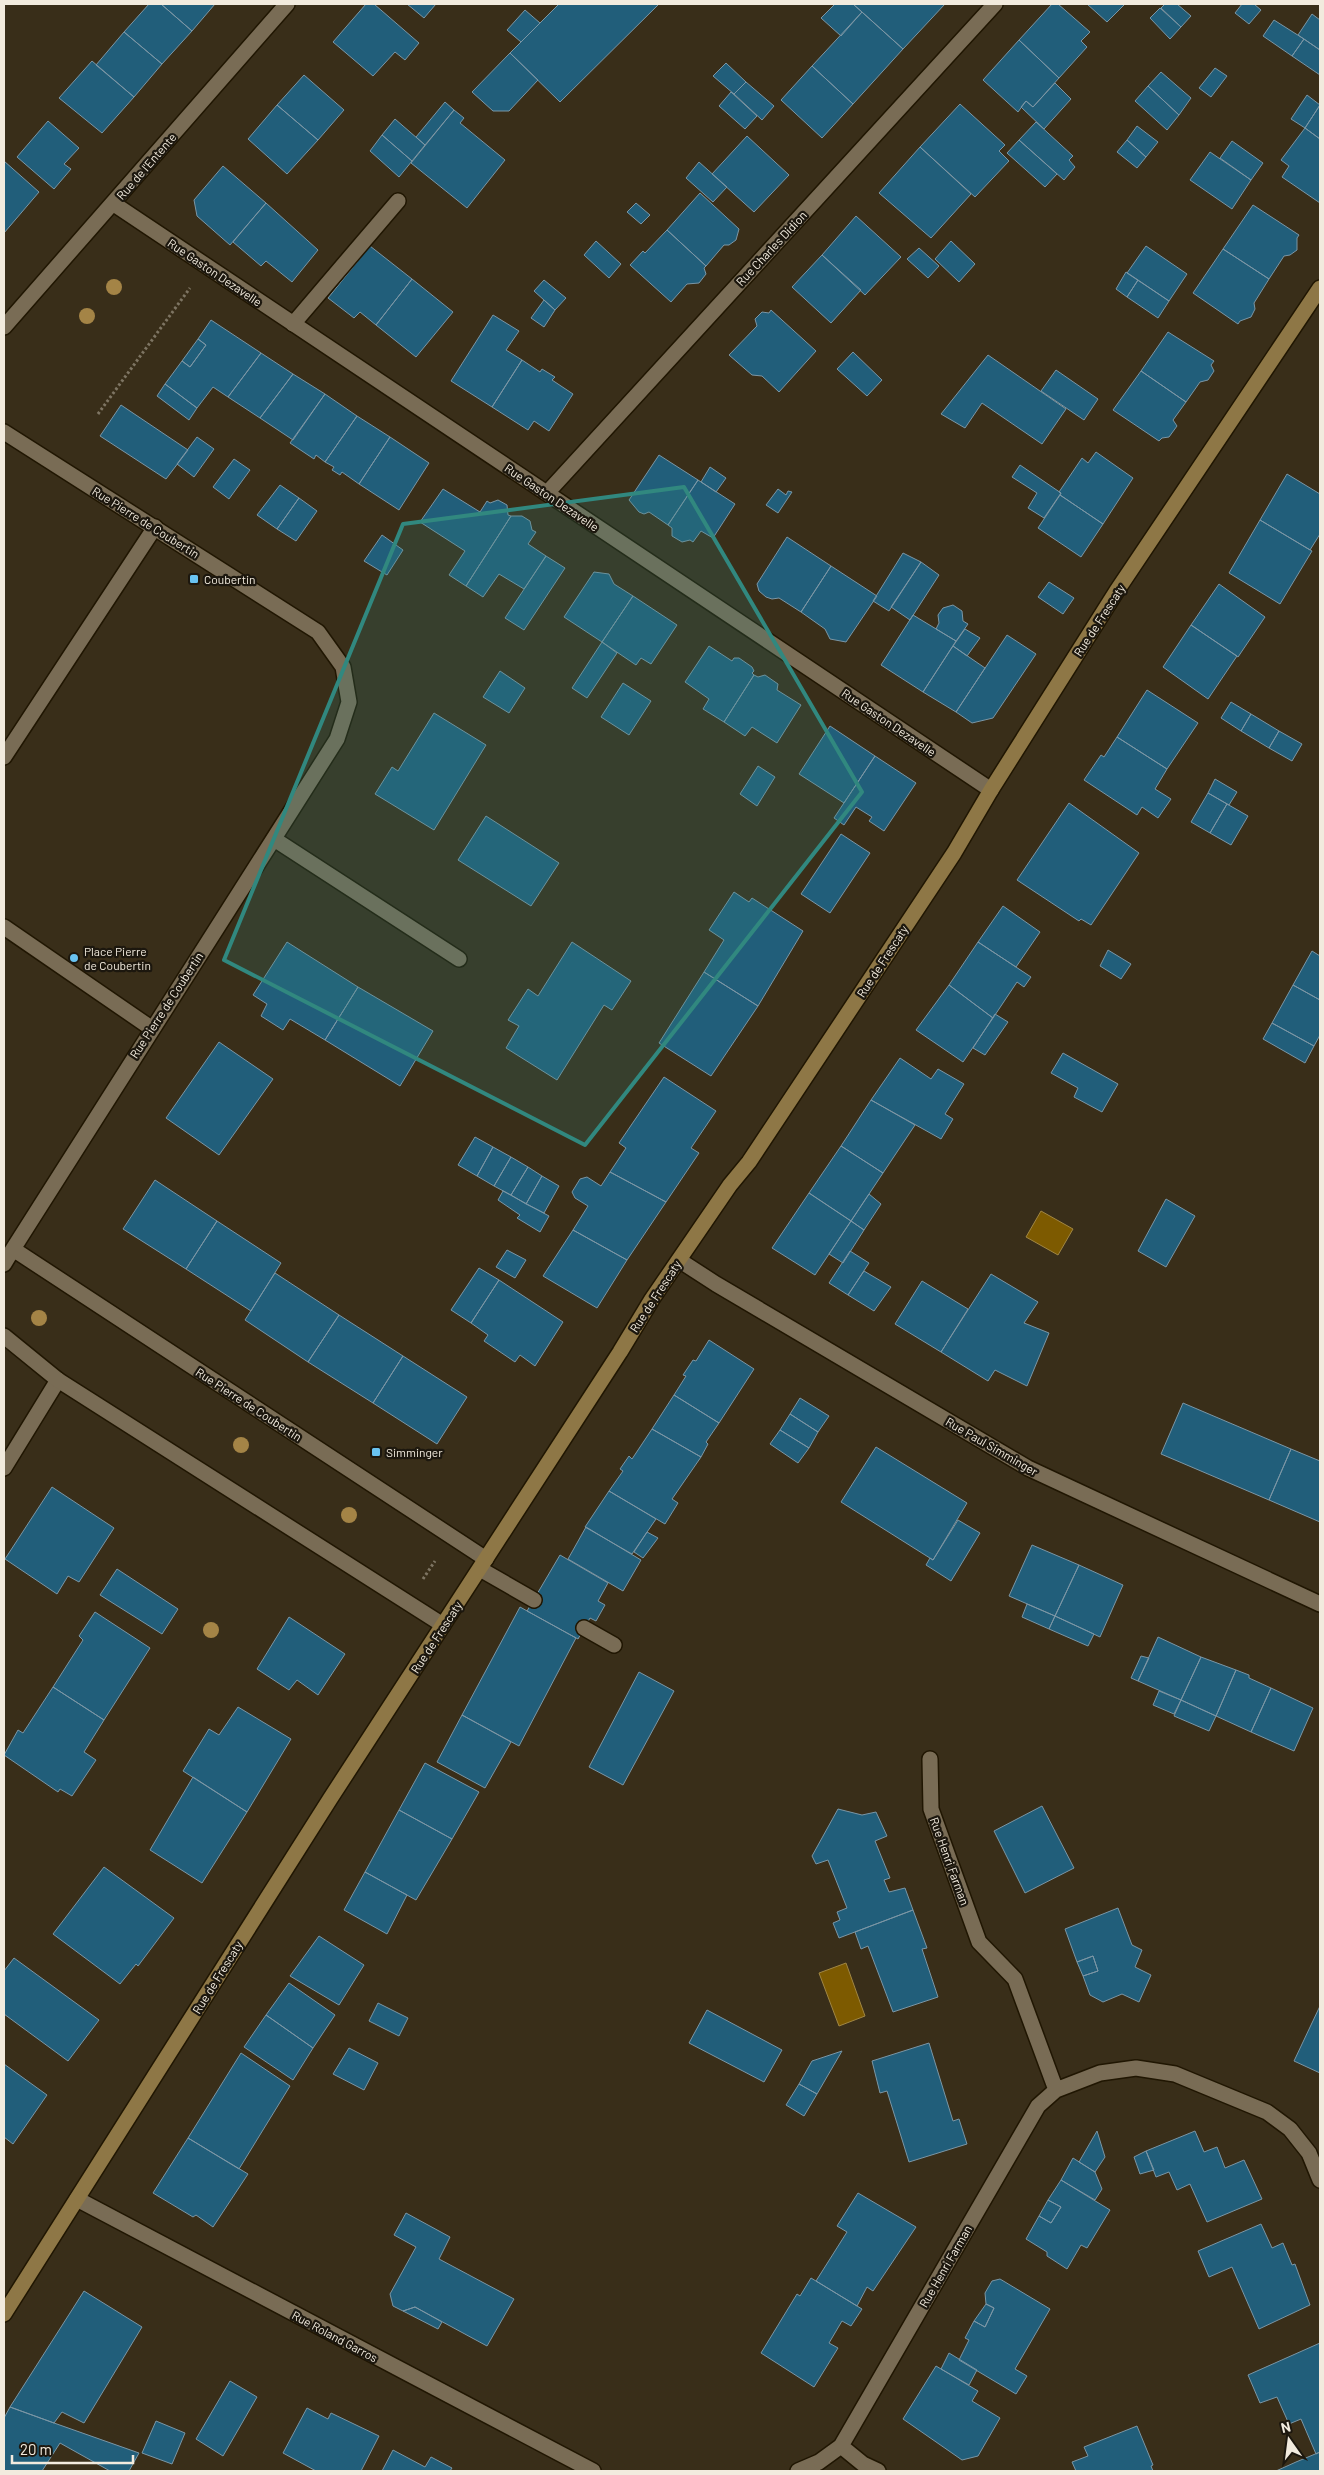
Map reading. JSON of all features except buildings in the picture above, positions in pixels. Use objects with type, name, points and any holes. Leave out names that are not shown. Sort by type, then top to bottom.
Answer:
[{"type":"street","name":"Rue de l'Entente","points":[[4,327],[114,204],[287,4]]},
{"type":"street","name":"Rue Charles Didion","points":[[546,493],[995,4]]},
{"type":"street","points":[[293,324],[398,201]]},
{"type":"street","name":"Rue Gaston Dezavelle","points":[[114,204],[990,790]]},
{"type":"street","name":"Rue de Frescaty","points":[[4,2314],[330,1799],[620,1352],[635,1324],[730,1185],[749,1162],[954,853],[990,790],[1116,592],[1320,288]]},
{"type":"street","name":"Rue Pierre de Coubertin","points":[[4,432],[318,632],[343,667],[349,702],[337,739],[4,1264]]},
{"type":"street","points":[[4,757],[155,527]]},
{"type":"street","points":[[274,839],[459,959]]},
{"type":"street","points":[[4,927],[152,1028]]},
{"type":"street","name":"Rue Pierre de Coubertin","points":[[13,1249],[451,1536],[483,1564],[534,1600]]},
{"type":"street","name":"Rue Paul Simminger","points":[[679,1260],[1028,1468],[1320,1604]]},
{"type":"street","points":[[4,1336],[58,1380],[443,1625]]},
{"type":"street","points":[[4,1468],[58,1380]]},
{"type":"street","points":[[584,1628],[614,1645]]},
{"type":"street","name":"Rue Henri Farman","points":[[930,1759],[931,1809],[979,1942],[1015,1979],[1056,2090]]},
{"type":"street","name":"Rue Henri Farman","points":[[798,2471],[819,2462],[840,2446],[1038,2106],[1056,2090],[1083,2078],[1117,2069],[1154,2069],[1175,2074],[1267,2112],[1290,2129],[1308,2154],[1320,2180]]},
{"type":"street","name":"Rue Roland Garros","points":[[77,2199],[594,2471]]},
{"type":"street","points":[[840,2446],[863,2464],[878,2471]]},
{"type":"path","points":[[98,414],[206,266]]},
{"type":"path","points":[[408,1602],[451,1536]]},
{"type":"highlighted area","points":[[684,487],[862,792],[585,1145],[224,960],[403,524]]},
{"type":"shaded area","points":[[1041,1211],[1073,1229],[1058,1255],[1026,1237]]},
{"type":"shaded area","points":[[846,1963],[865,2016],[839,2026],[819,1973]]},
{"type":"place","name":"Coubertin","points":[[194,579]]},
{"type":"place","name":"Place Pierre de Coubertin","points":[[74,958]]},
{"type":"place","name":"Simminger","points":[[376,1452]]}]
